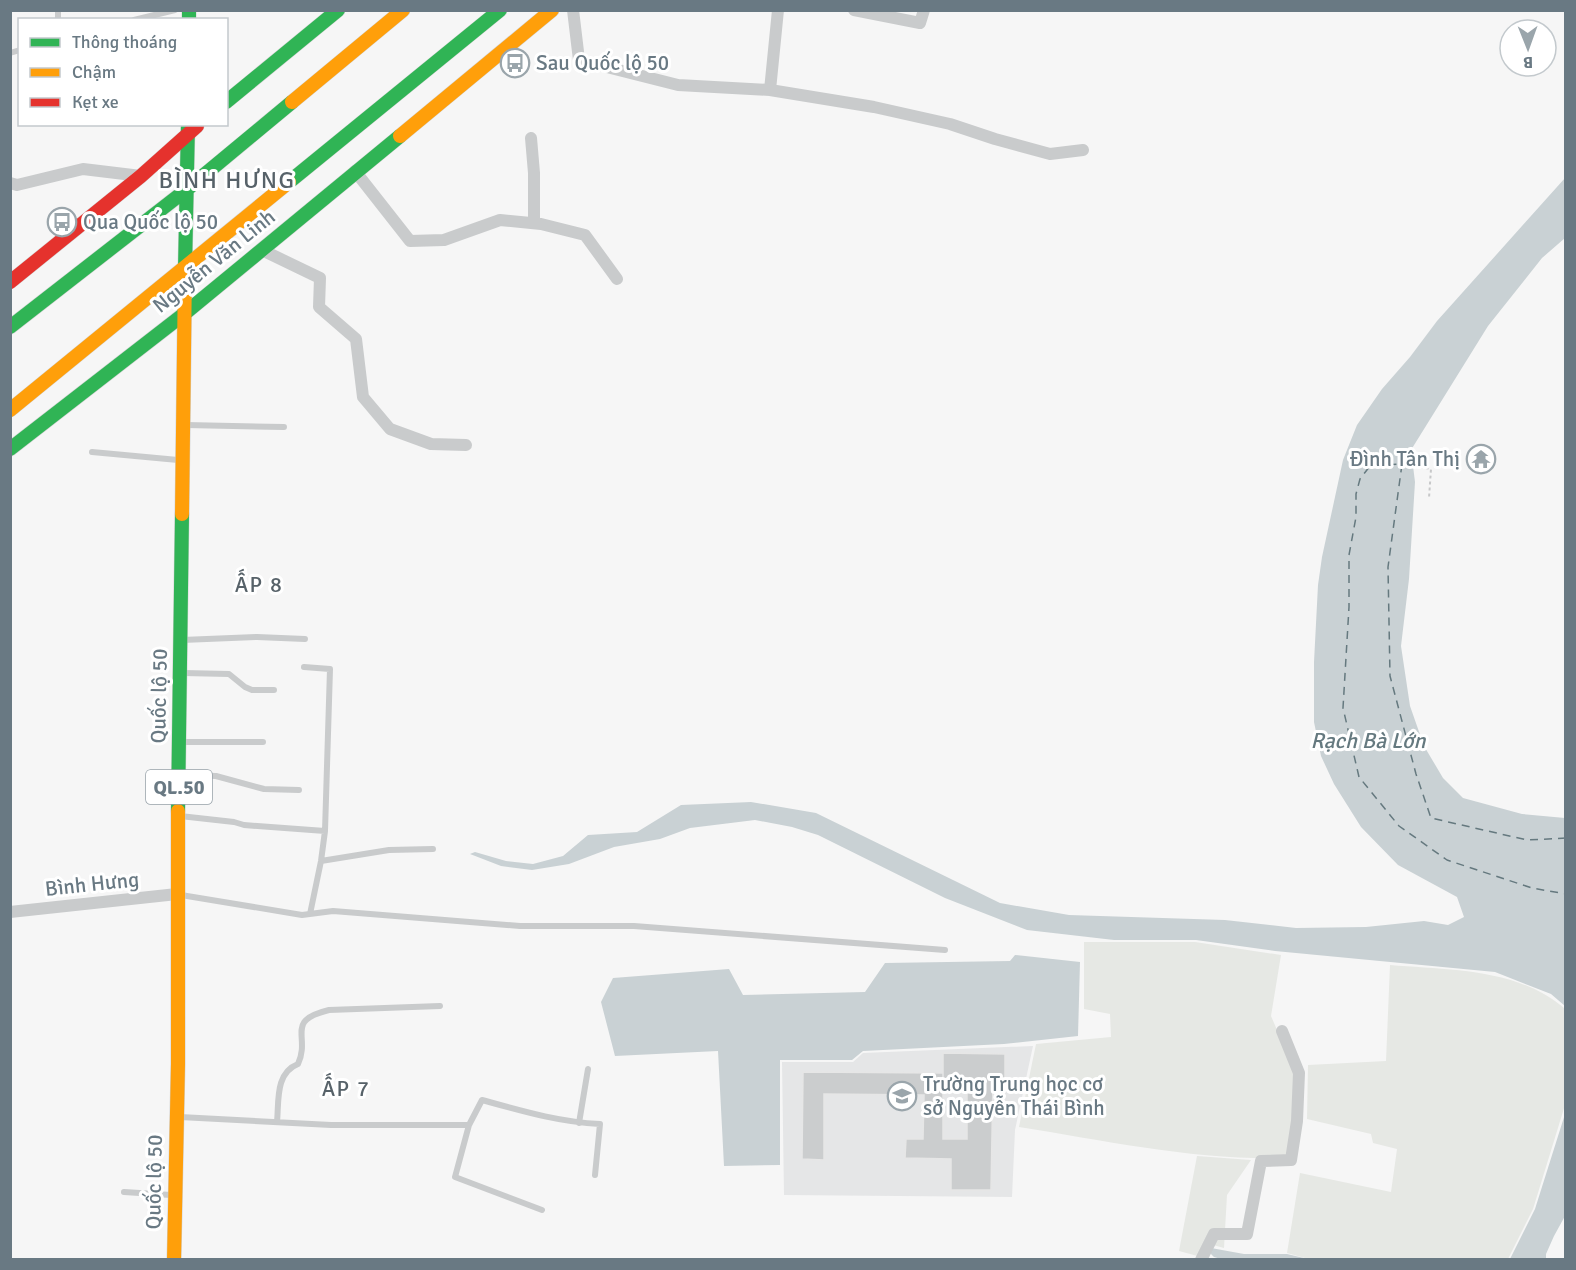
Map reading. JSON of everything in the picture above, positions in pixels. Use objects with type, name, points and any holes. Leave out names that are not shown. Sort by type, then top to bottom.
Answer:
[{"type":"main road","points":[[228,100],[338,10]]},
{"type":"main road","points":[[10,327],[186,190],[403,10]]},
{"type":"main road","name":"Nguyễn Văn Linh","points":[[10,410],[500,10]]},
{"type":"main road","name":"Nguyễn Văn Linh","points":[[10,449],[184,314],[552,10]]},
{"type":"main road","points":[[10,282],[141,176],[188,129]]},
{"type":"main road","name":"Quốc lộ 50","points":[[174,1260],[178,1064],[177,894],[184,269],[188,129]]},
{"type":"street","points":[[573,10],[579,60],[678,85],[770,90],[885,109],[950,124],[995,140],[1050,154],[1083,150]]},
{"type":"street","points":[[770,90],[778,10]]},
{"type":"street","points":[[854,10],[920,23],[924,10]]},
{"type":"street","points":[[531,138],[534,223]]},
{"type":"street","points":[[10,183],[16,185],[83,169],[141,176]]},
{"type":"street","points":[[356,171],[410,241],[444,240],[500,220],[534,223],[585,235],[617,279]]},
{"type":"street","points":[[262,250],[320,278],[319,307],[356,339],[363,397],[390,429],[431,444],[466,445]]},
{"type":"street","name":"Bình Hưng","points":[[10,912],[177,894]]},
{"type":"street","points":[[1201,1260],[1214,1234],[1247,1234],[1261,1161],[1291,1160],[1297,1121],[1299,1074],[1282,1031]]},
{"type":"lane","points":[[142,18],[176,10]]},
{"type":"lane","points":[[183,425],[284,427]]},
{"type":"lane","points":[[92,452],[182,461]]},
{"type":"lane","points":[[180,640],[257,637],[305,639]]},
{"type":"lane","points":[[304,667],[330,669],[325,831],[310,914]]},
{"type":"lane","points":[[180,673],[229,675],[252,690],[274,690]]},
{"type":"lane","points":[[179,742],[263,742]]},
{"type":"lane","points":[[179,775],[216,776],[264,789],[299,790]]},
{"type":"lane","points":[[178,816],[244,825],[325,831]]},
{"type":"lane","points":[[321,861],[389,850],[433,849]]},
{"type":"lane","points":[[177,894],[302,915],[333,911],[520,926],[634,926],[945,950]]},
{"type":"lane","points":[[277,1122],[280,1083],[284,1073],[291,1066],[298,1064],[301,1027],[312,1014],[329,1010],[440,1006]]},
{"type":"lane","points":[[579,1123],[588,1069]]},
{"type":"lane","points":[[542,1210],[455,1177],[470,1125],[482,1100],[542,1117],[600,1124],[595,1175]]},
{"type":"lane","points":[[176,1116],[330,1125],[470,1125]]},
{"type":"lane","points":[[124,1192],[175,1195]]},
{"type":"path","points":[[1402,464],[1431,469],[1429,498]]},
{"type":"shaded area","points":[[1084,942],[1195,942],[1281,955],[1271,1016],[1296,1074],[1288,1158],[1187,1153],[1019,1127],[1036,1044],[1111,1037],[1110,1014],[1084,1009]]},
{"type":"shaded area","points":[[1390,965],[1459,970],[1504,978],[1545,995],[1564,1008],[1565,1105],[1533,1209],[1508,1259],[1312,1260],[1287,1253],[1300,1173],[1391,1192],[1397,1149],[1373,1143],[1371,1134],[1307,1119],[1308,1065],[1386,1061]]},
{"type":"shaded area","name":"Trường Trung học cơ sở Nguyễn Thái Bình","points":[[1033,1046],[1015,1130],[1012,1197],[784,1195],[782,1062],[853,1062],[863,1053]]},
{"type":"shaded area","points":[[1197,1156],[1251,1160],[1227,1195],[1224,1248],[1213,1245],[1205,1258],[1179,1251]]},
{"type":"water","name":"Rạch Bà Lớn","points":[[1565,178],[1565,238],[1542,258],[1488,326],[1411,450],[1415,482],[1409,579],[1401,646],[1410,706],[1424,746],[1443,778],[1463,798],[1522,814],[1565,818],[1565,1006],[1551,994],[1495,972],[1275,951],[1196,940],[1114,940],[1027,930],[945,898],[818,835],[755,820],[690,828],[660,839],[614,847],[569,864],[532,870],[501,866],[470,854],[475,852],[506,861],[533,864],[563,856],[588,835],[637,832],[681,805],[751,802],[816,813],[1000,903],[1069,915],[1225,920],[1296,928],[1366,927],[1424,921],[1448,925],[1464,917],[1457,897],[1398,865],[1361,827],[1334,784],[1321,756],[1314,722],[1318,585],[1343,460],[1357,425],[1382,389],[1437,321]]},
{"type":"water","points":[[1015,955],[1080,962],[1078,1036],[1004,1044],[863,1051],[852,1060],[780,1060],[780,1165],[724,1166],[718,1051],[615,1056],[601,1002],[613,978],[729,969],[743,995],[865,992],[885,963],[1010,961]]},
{"type":"water","points":[[1565,1114],[1565,1216],[1546,1254],[1546,1259],[1510,1259],[1535,1209]]},
{"type":"water","points":[[1211,1248],[1244,1254],[1287,1254],[1308,1259],[1221,1259],[1214,1257],[1208,1251]]},
{"type":"building","points":[[943,1053],[1005,1054],[1005,1081],[993,1081],[991,1190],[951,1190],[951,1159],[905,1158],[906,1139],[923,1139],[924,1095],[824,1094],[824,1160],[802,1159],[803,1072],[943,1073]],"holes":[[[943,1082],[967,1082],[967,1139],[943,1139]]]},
{"type":"ferry route","points":[[1566,838],[1527,840],[1431,818],[1416,774],[1390,676],[1388,567],[1402,464],[1370,466],[1360,479],[1356,494],[1356,517],[1349,555],[1349,607],[1343,708],[1359,777],[1399,826],[1447,860],[1532,888],[1566,894]]},
{"type":"traffic: fast","points":[[189,10],[189,18]]},
{"type":"traffic: fast","points":[[228,100],[338,10]]},
{"type":"traffic: fast","points":[[289,182],[500,10]]},
{"type":"traffic: fast","points":[[10,327],[186,190],[292,102]]},
{"type":"traffic: fast","points":[[185,269],[188,126]]},
{"type":"traffic: fast","points":[[10,449],[184,314],[400,136]]},
{"type":"traffic: fast","points":[[178,811],[182,514]]},
{"type":"traffic: slow","points":[[292,102],[403,10]]},
{"type":"traffic: slow","points":[[400,136],[552,10]]},
{"type":"traffic: slow","points":[[10,410],[289,182]]},
{"type":"traffic: slow","points":[[182,514],[185,269]]},
{"type":"traffic: slow","points":[[174,1260],[178,1064],[178,811]]},
{"type":"traffic: jam","points":[[10,282],[141,176],[197,126]]},
{"type":"place","name":"Sau Quốc lộ 50","points":[[515,63]]},
{"type":"place","name":"Qua Quốc lộ 50","points":[[62,222]]},
{"type":"place","name":"Đình Tân Thị","points":[[1481,459]]},
{"type":"place","name":"Trường Trung học cơ sở Nguyễn Thái Bình","points":[[902,1096]]},
{"type":"district","name":"BÌNH HƯNG","points":[[227,180]]},
{"type":"district","name":"ẤP 8","points":[[259,584]]},
{"type":"district","name":"ẤP 7","points":[[346,1088]]}]
